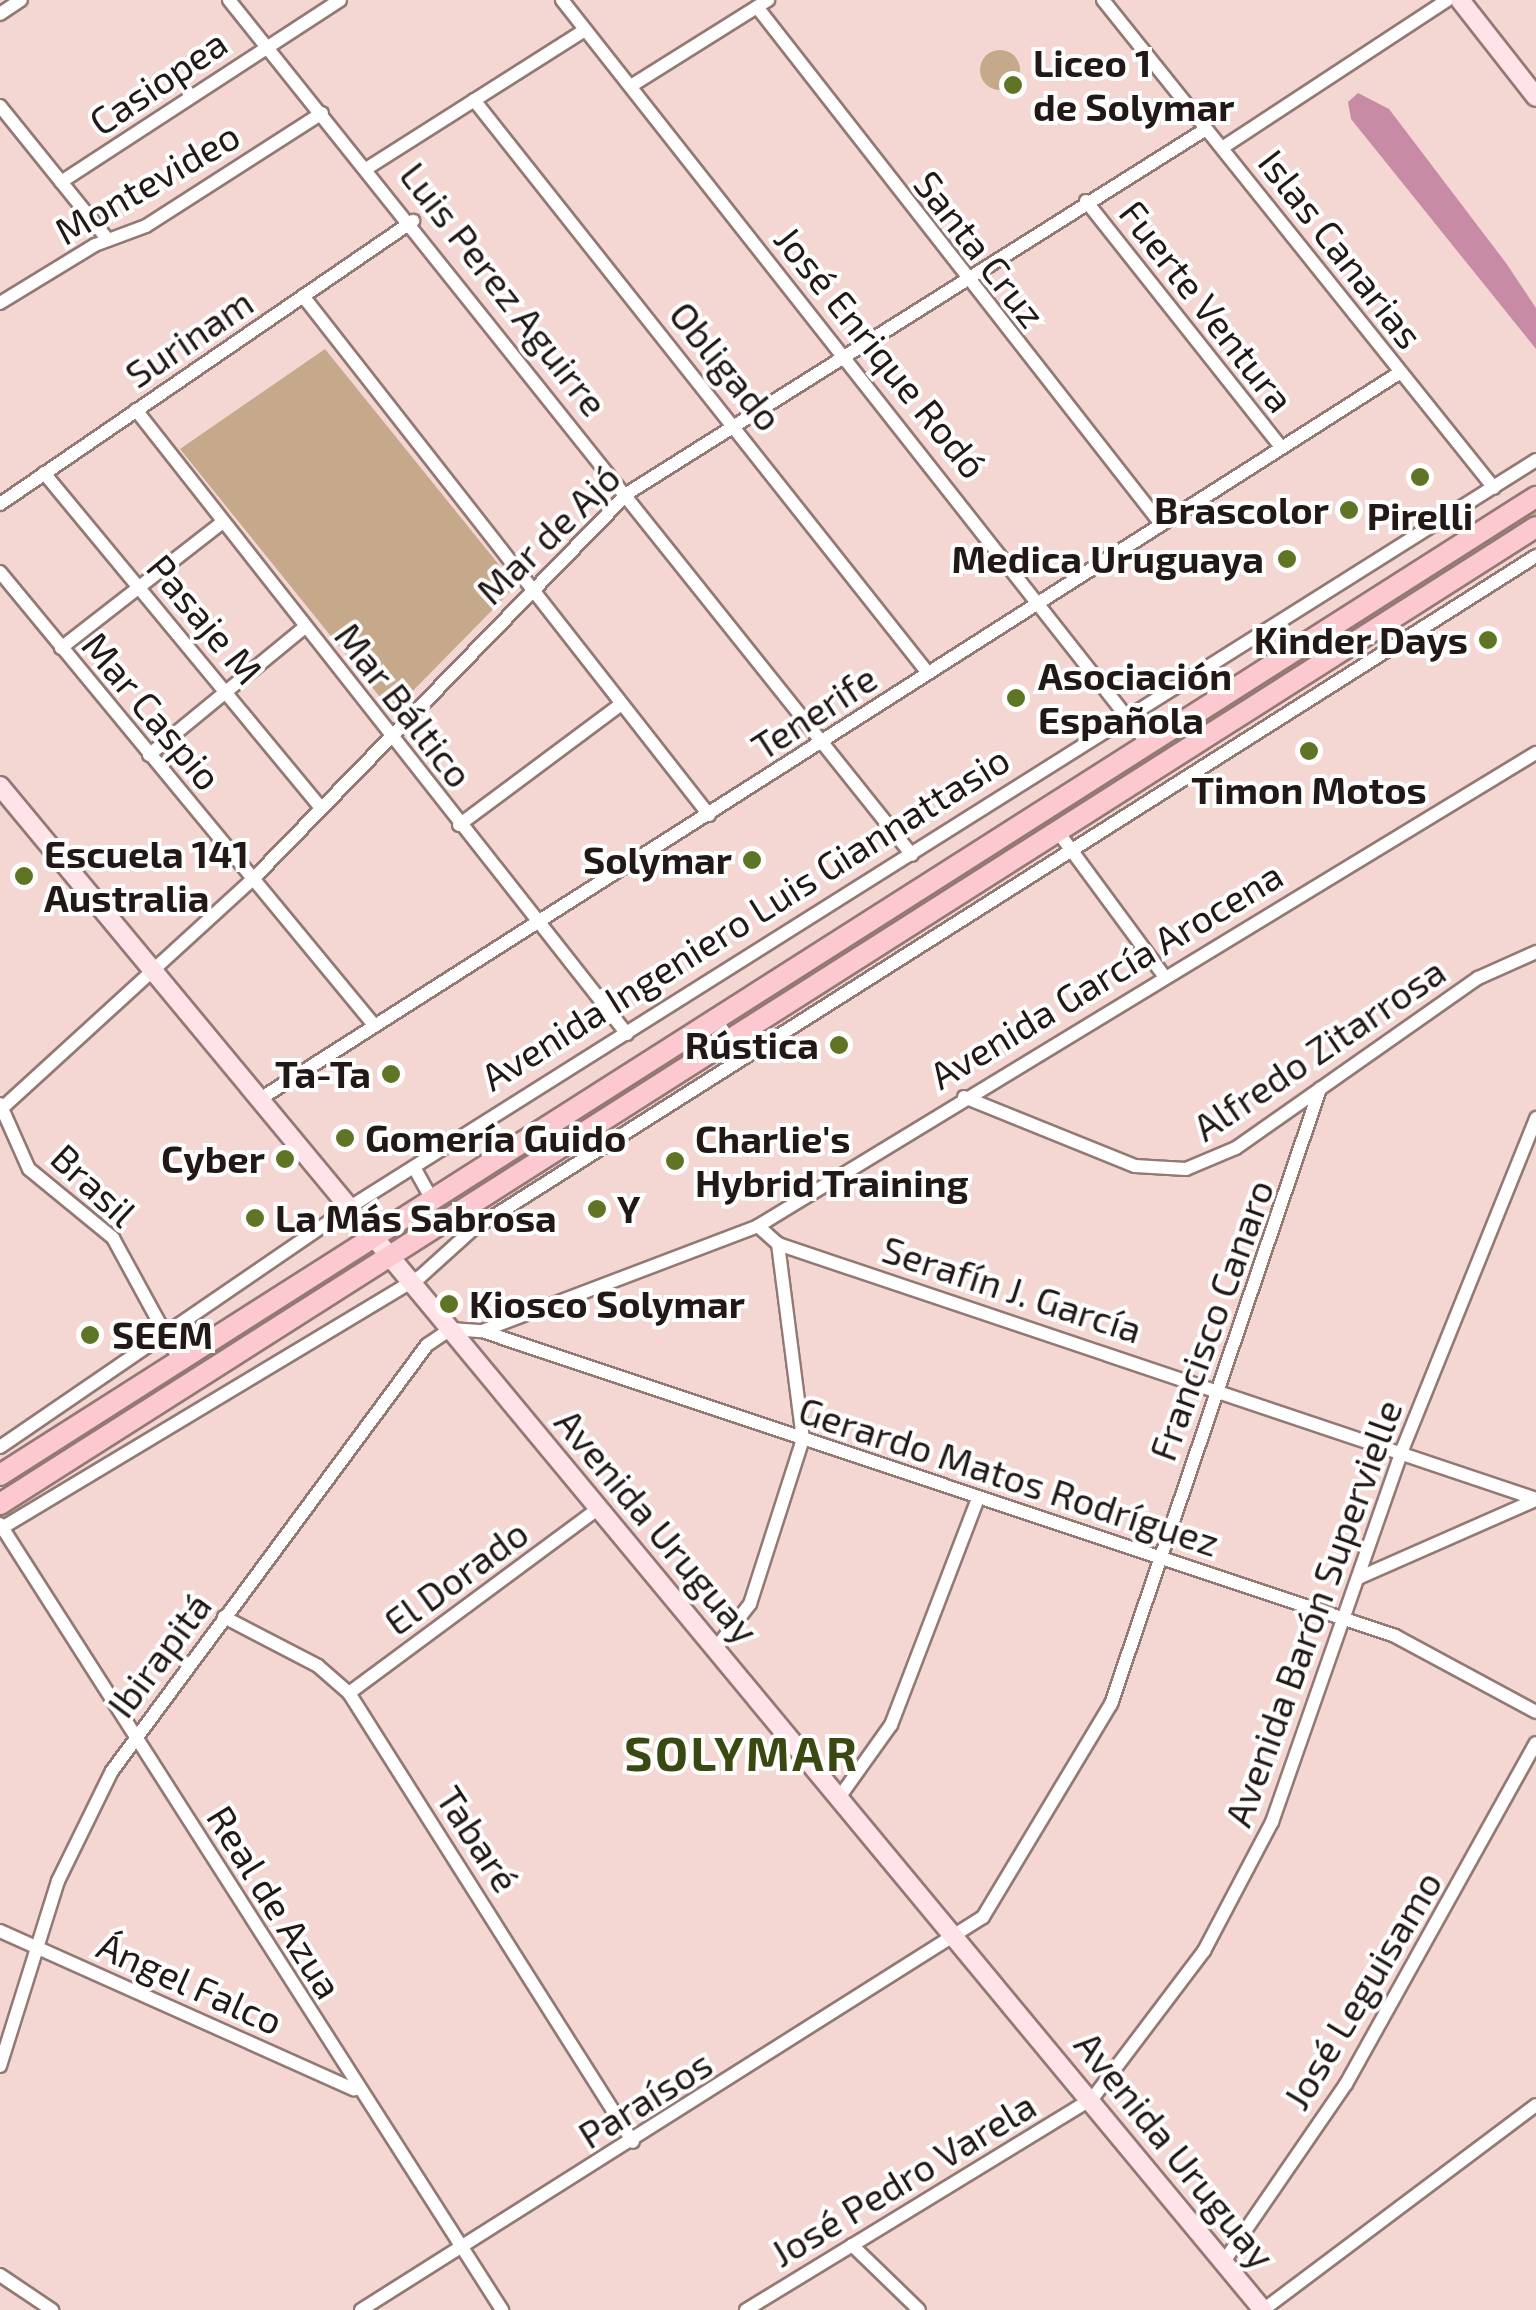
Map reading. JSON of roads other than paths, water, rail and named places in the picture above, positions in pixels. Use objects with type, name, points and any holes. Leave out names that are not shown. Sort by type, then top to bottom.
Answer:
[{"type":"main road","name":"Avenida Ingeniero Luis Giannattasio","points":[[0,1475],[1536,497]]},
{"type":"main road","points":[[0,1504],[1536,526]]},
{"type":"street","points":[[0,14],[21,0]]},
{"type":"street","name":"Luis Perez Aguirre","points":[[229,0],[369,166],[912,855]]},
{"type":"street","name":"Casiopea","points":[[61,182],[340,0]]},
{"type":"street","name":"José Enrique Rodó","points":[[562,0],[1042,602],[1148,744]]},
{"type":"street","name":"Islas Canarias","points":[[1104,0],[1206,129],[1225,146],[1494,488]]},
{"type":"street","points":[[1225,146],[1447,0]]},
{"type":"street","points":[[1460,0],[1536,97]]},
{"type":"street","points":[[631,86],[763,4]]},
{"type":"street","name":"Santa Cruz","points":[[763,4],[964,280],[1161,524]]},
{"type":"street","points":[[369,166],[586,30]]},
{"type":"street","name":"Obligado","points":[[474,100],[928,673]]},
{"type":"street","points":[[0,106],[108,240]]},
{"type":"street","name":"Montevideo","points":[[0,303],[108,240],[146,226],[322,113]]},
{"type":"street","name":"Mar de Ajó","points":[[1,1108],[156,974],[253,878],[318,804],[628,493],[1086,201],[1206,129]]},
{"type":"street","name":"Fuerte Ventura","points":[[1086,201],[1282,448]]},
{"type":"street","name":"Surinam","points":[[0,504],[412,221]]},
{"type":"street","points":[[302,296],[710,816]]},
{"type":"street","name":"Tenerife","points":[[260,1098],[710,816],[1399,372]]},
{"type":"street","name":"Mar Báltico","points":[[136,410],[626,1034]]},
{"type":"street","name":"Avenida Ingeniero Luis Giannattasio","points":[[0,1447],[165,1342],[350,1207],[1536,460]]},
{"type":"street","name":"Pasaje M","points":[[44,473],[318,804]]},
{"type":"street","points":[[61,648],[224,522]]},
{"type":"street","points":[[1,1527],[412,1282],[472,1230],[1536,556]]},
{"type":"street","name":"Mar Caspio","points":[[0,572],[374,1025]]},
{"type":"street","points":[[149,755],[306,627]]},
{"type":"street","points":[[460,825],[620,705]]},
{"type":"street","name":"Avenida García Arocena","points":[[482,1331],[758,1226],[1162,973],[1536,752]]},
{"type":"street","name":"Avenida Uruguay","points":[[0,786],[598,1509],[961,1938],[1263,2310]]},
{"type":"street","points":[[1058,832],[1162,973]]},
{"type":"street","name":"Alfredo Zitarrosa","points":[[964,1097],[994,1115],[1168,1170],[1221,1157],[1478,978],[1536,952]]},
{"type":"street","name":"Francisco Canaro","points":[[961,1938],[1067,1790],[1110,1704],[1320,1090]]},
{"type":"street","points":[[0,1125],[1,1108]]},
{"type":"street","name":"Brasil","points":[[1,1108],[29,1169],[113,1238],[165,1342],[180,1360]]},
{"type":"street","name":"Avenida Barón Supervielle","points":[[1092,2098],[1140,2042],[1242,1885],[1307,1734],[1403,1448],[1536,1118]]},
{"type":"street","points":[[415,1169],[433,1200]]},
{"type":"street","name":"Serafín J. García","points":[[758,1226],[778,1244],[1403,1448],[1536,1499]]},
{"type":"street","points":[[716,1648],[750,1604],[803,1439],[778,1244]]},
{"type":"street","name":"Gerardo Matos Rodríguez","points":[[451,1329],[482,1331],[1395,1636],[1536,1712]]},
{"type":"street","name":"Ibirapitá","points":[[0,2066],[76,1840],[136,1734],[427,1345],[451,1329]]},
{"type":"street","points":[[841,1795],[891,1725],[978,1498]]},
{"type":"street","points":[[1358,1578],[1536,1499]]},
{"type":"street","name":"El Dorado","points":[[349,1693],[598,1509]]},
{"type":"street","name":"Real de Azua","points":[[1,1527],[136,1734],[355,2090],[502,2310]]},
{"type":"street","name":"Tabaré","points":[[224,1617],[349,1693],[634,2142]]},
{"type":"street","name":"José Leguisamo","points":[[1224,2260],[1346,2084],[1536,1743]]},
{"type":"street","name":"Ángel Falco","points":[[0,1931],[355,2090]]},
{"type":"street","name":"Paraísos","points":[[361,2310],[961,1938]]},
{"type":"street","name":"José Pedro Varela","points":[[746,2310],[1092,2098]]},
{"type":"street","points":[[1263,2310],[1536,2105]]},
{"type":"street","points":[[852,2246],[919,2310]]},
{"type":"street","points":[[0,2276],[52,2310]]},
{"type":"place","name":"Liceo 1 de Solymar","points":[[1013,85]]},
{"type":"place","name":"Pirelli","points":[[1420,477]]},
{"type":"place","name":"Brascolor","points":[[1349,510]]},
{"type":"place","name":"Medica Uruguaya","points":[[1287,559]]},
{"type":"place","name":"Kinder Days","points":[[1488,640]]},
{"type":"place","name":"Asociación Española","points":[[1016,698]]},
{"type":"place","name":"Timon Motos","points":[[1309,751]]},
{"type":"place","name":"Solymar","points":[[752,860]]},
{"type":"place","name":"Escuela 141 Australia","points":[[24,876]]},
{"type":"place","name":"Rústica","points":[[839,1045]]},
{"type":"place","name":"Ta-Ta","points":[[391,1074]]},
{"type":"place","name":"Gomería Guido","points":[[345,1138]]},
{"type":"place","name":"Cyber","points":[[285,1159]]},
{"type":"place","name":"Charlie's Hybrid Training","points":[[675,1161]]},
{"type":"place","name":"Y","points":[[597,1209]]},
{"type":"place","name":"La Más Sabrosa","points":[[255,1218]]},
{"type":"place","name":"Kiosco Solymar","points":[[449,1304]]},
{"type":"place","name":"SEEM","points":[[90,1335]]},
{"type":"district","name":"SOLYMAR","points":[[742,1753]]}]
